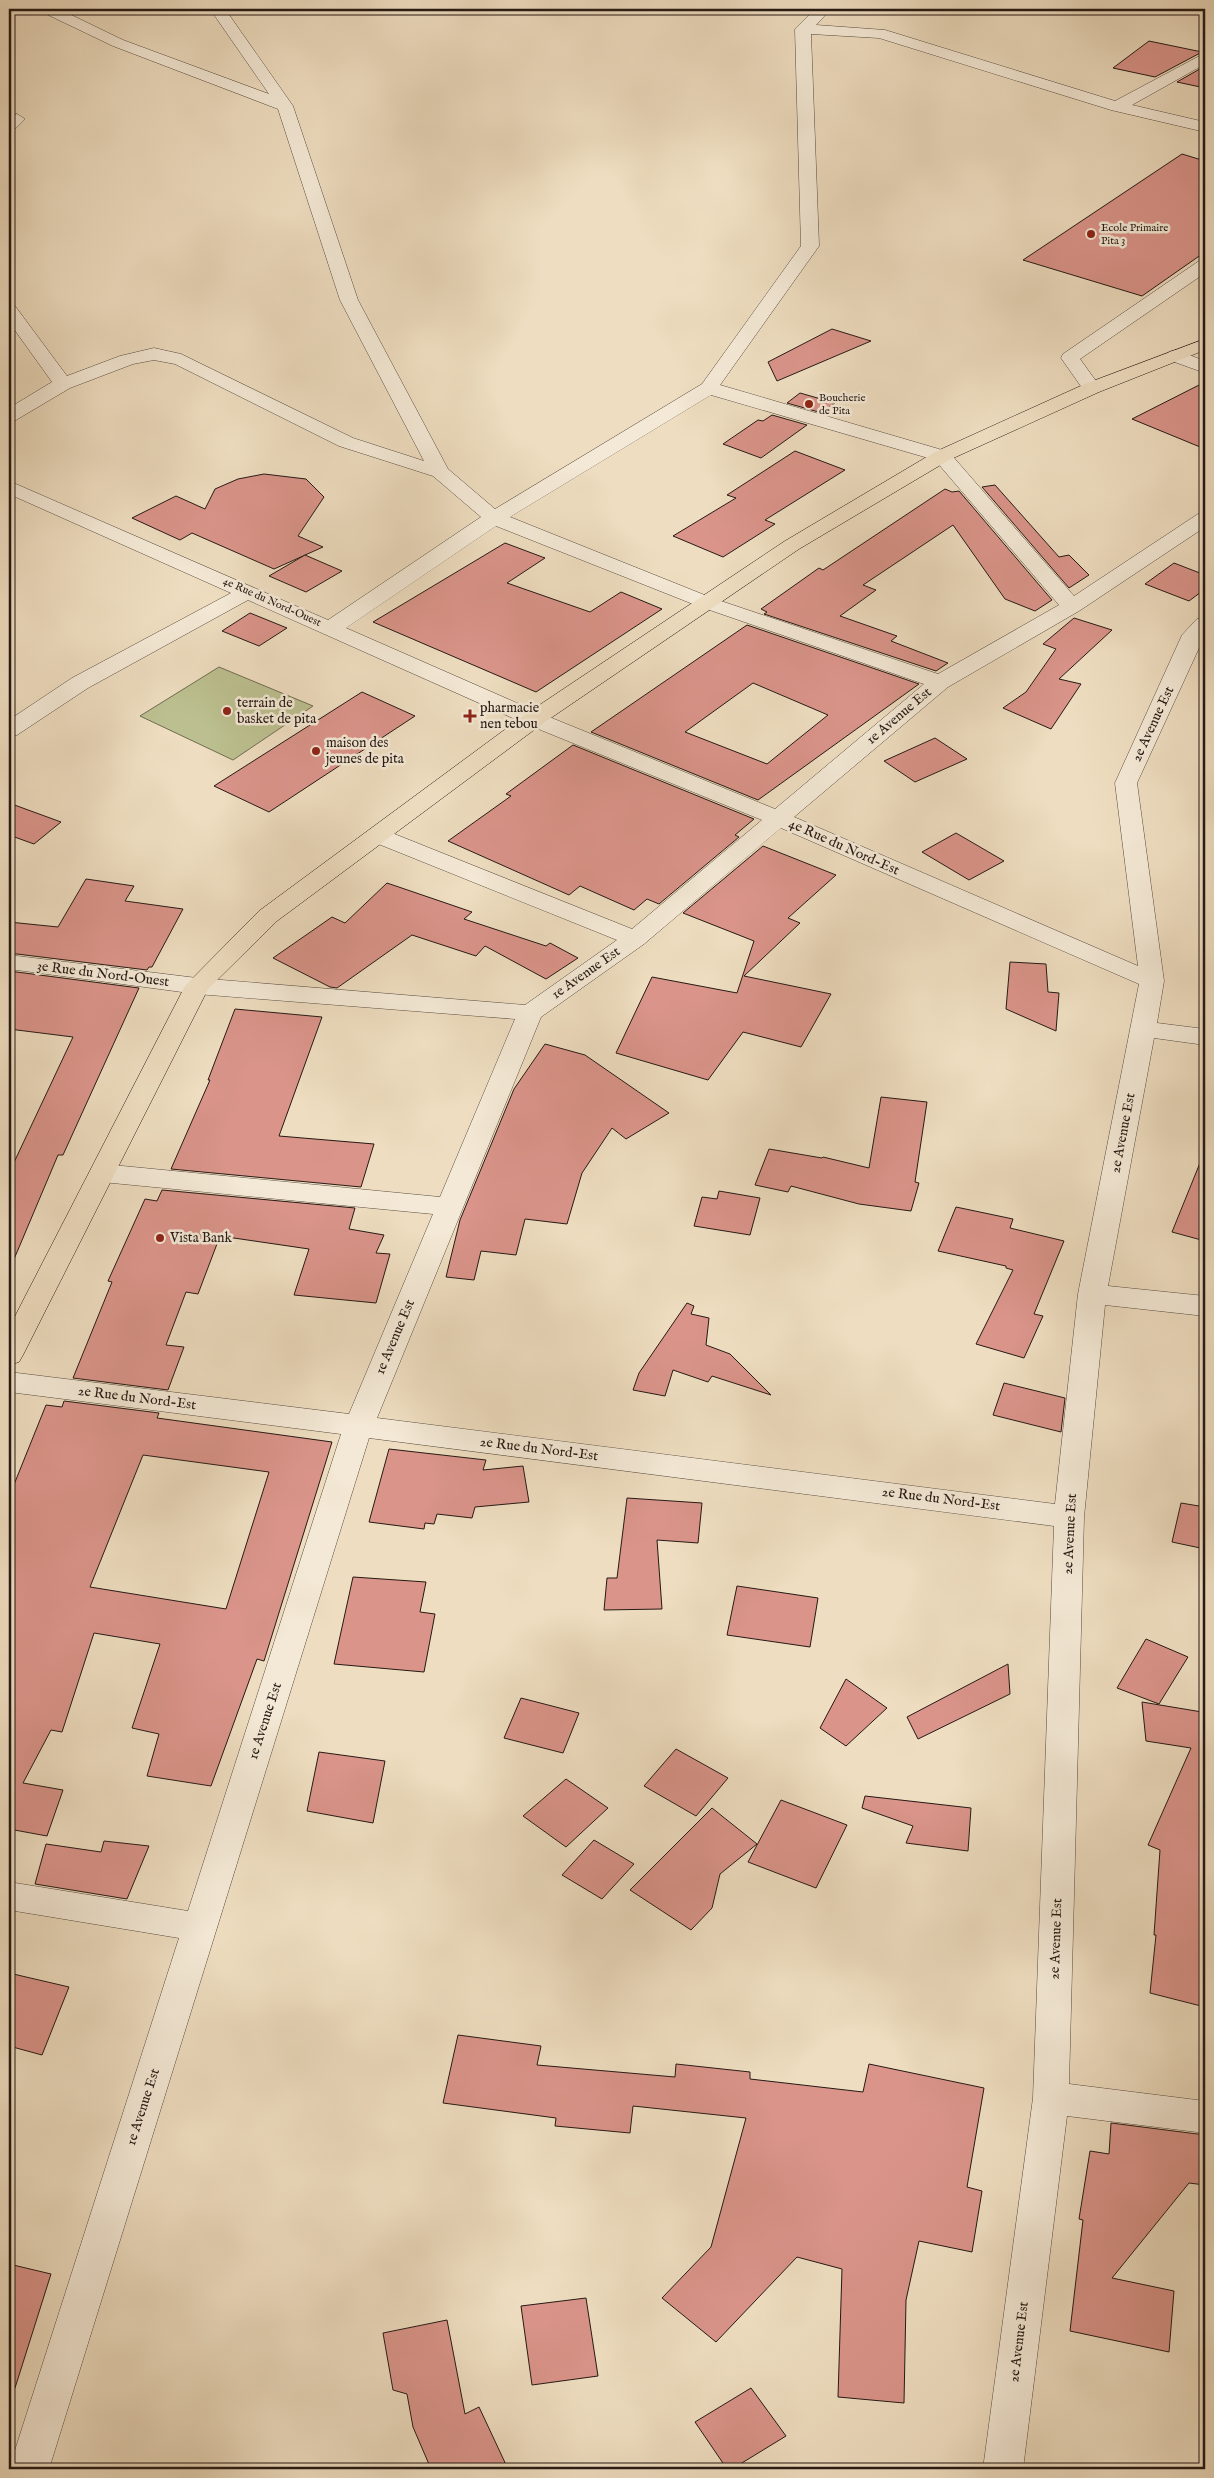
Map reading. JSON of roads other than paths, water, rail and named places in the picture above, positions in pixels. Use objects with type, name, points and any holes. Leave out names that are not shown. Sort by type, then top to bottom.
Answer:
[{"type":"highway","points":[[9,1355],[197,986],[268,916],[379,836],[534,719],[792,545],[942,456],[1092,388],[1205,344]]},
{"type":"street","points":[[47,9],[118,43],[284,106]]},
{"type":"street","points":[[218,9],[284,106],[349,300],[440,472],[494,518],[705,602],[940,682]]},
{"type":"street","points":[[331,628],[494,518],[709,388],[810,246],[803,30],[823,9]]},
{"type":"street","points":[[803,30],[880,33],[1117,106],[1205,127]]},
{"type":"street","points":[[1117,106],[1205,58]]},
{"type":"street","points":[[1092,388],[1070,358],[1205,265]]},
{"type":"street","points":[[9,310],[63,384]]},
{"type":"street","points":[[9,416],[63,384],[127,360],[154,354],[181,360],[346,442],[440,472]]},
{"type":"street","points":[[1176,356],[1205,367]]},
{"type":"street","points":[[709,388],[942,456],[1072,607]]},
{"type":"street","name":"4e Rue du Nord-Ouest","points":[[9,487],[534,719]]},
{"type":"street","name":"1e Avenue Est","points":[[28,2469],[358,1426],[530,1013],[635,939],[940,682],[1072,607],[1205,518]]},
{"type":"street","points":[[9,730],[80,683],[248,592]]},
{"type":"street","name":"2e Avenue Est","points":[[1003,2469],[1051,2098],[1070,1517],[1092,1294],[1152,982],[1126,782],[1193,635],[1205,624]]},
{"type":"street","name":"4e Rue du Nord-Est","points":[[534,719],[777,818],[1152,982]]},
{"type":"street","points":[[379,836],[635,939]]},
{"type":"street","name":"3e Rue du Nord-Ouest","points":[[9,962],[197,986],[530,1013]]},
{"type":"street","points":[[1143,1029],[1205,1037]]},
{"type":"street","points":[[102,1173],[449,1207]]},
{"type":"street","points":[[1092,1294],[1205,1306]]},
{"type":"street","name":"2e Rue du Nord-Est","points":[[9,1382],[998,1506],[1070,1517]]},
{"type":"street","points":[[9,1896],[200,1927]]},
{"type":"street","points":[[1051,2098],[1205,2117]]},
{"type":"place","name":"Ecole Primaire Pita 3","points":[[1091,234]]},
{"type":"place","name":"Boucherie de Pita","points":[[809,404]]},
{"type":"place","name":"terrain de basket de pita","points":[[227,711]]},
{"type":"place","name":"pharmacie nen tebou","points":[[470,716]]},
{"type":"place","name":"maison des jeunes de pita","points":[[316,751]]},
{"type":"place","name":"Vista Bank","points":[[160,1238]]}]
